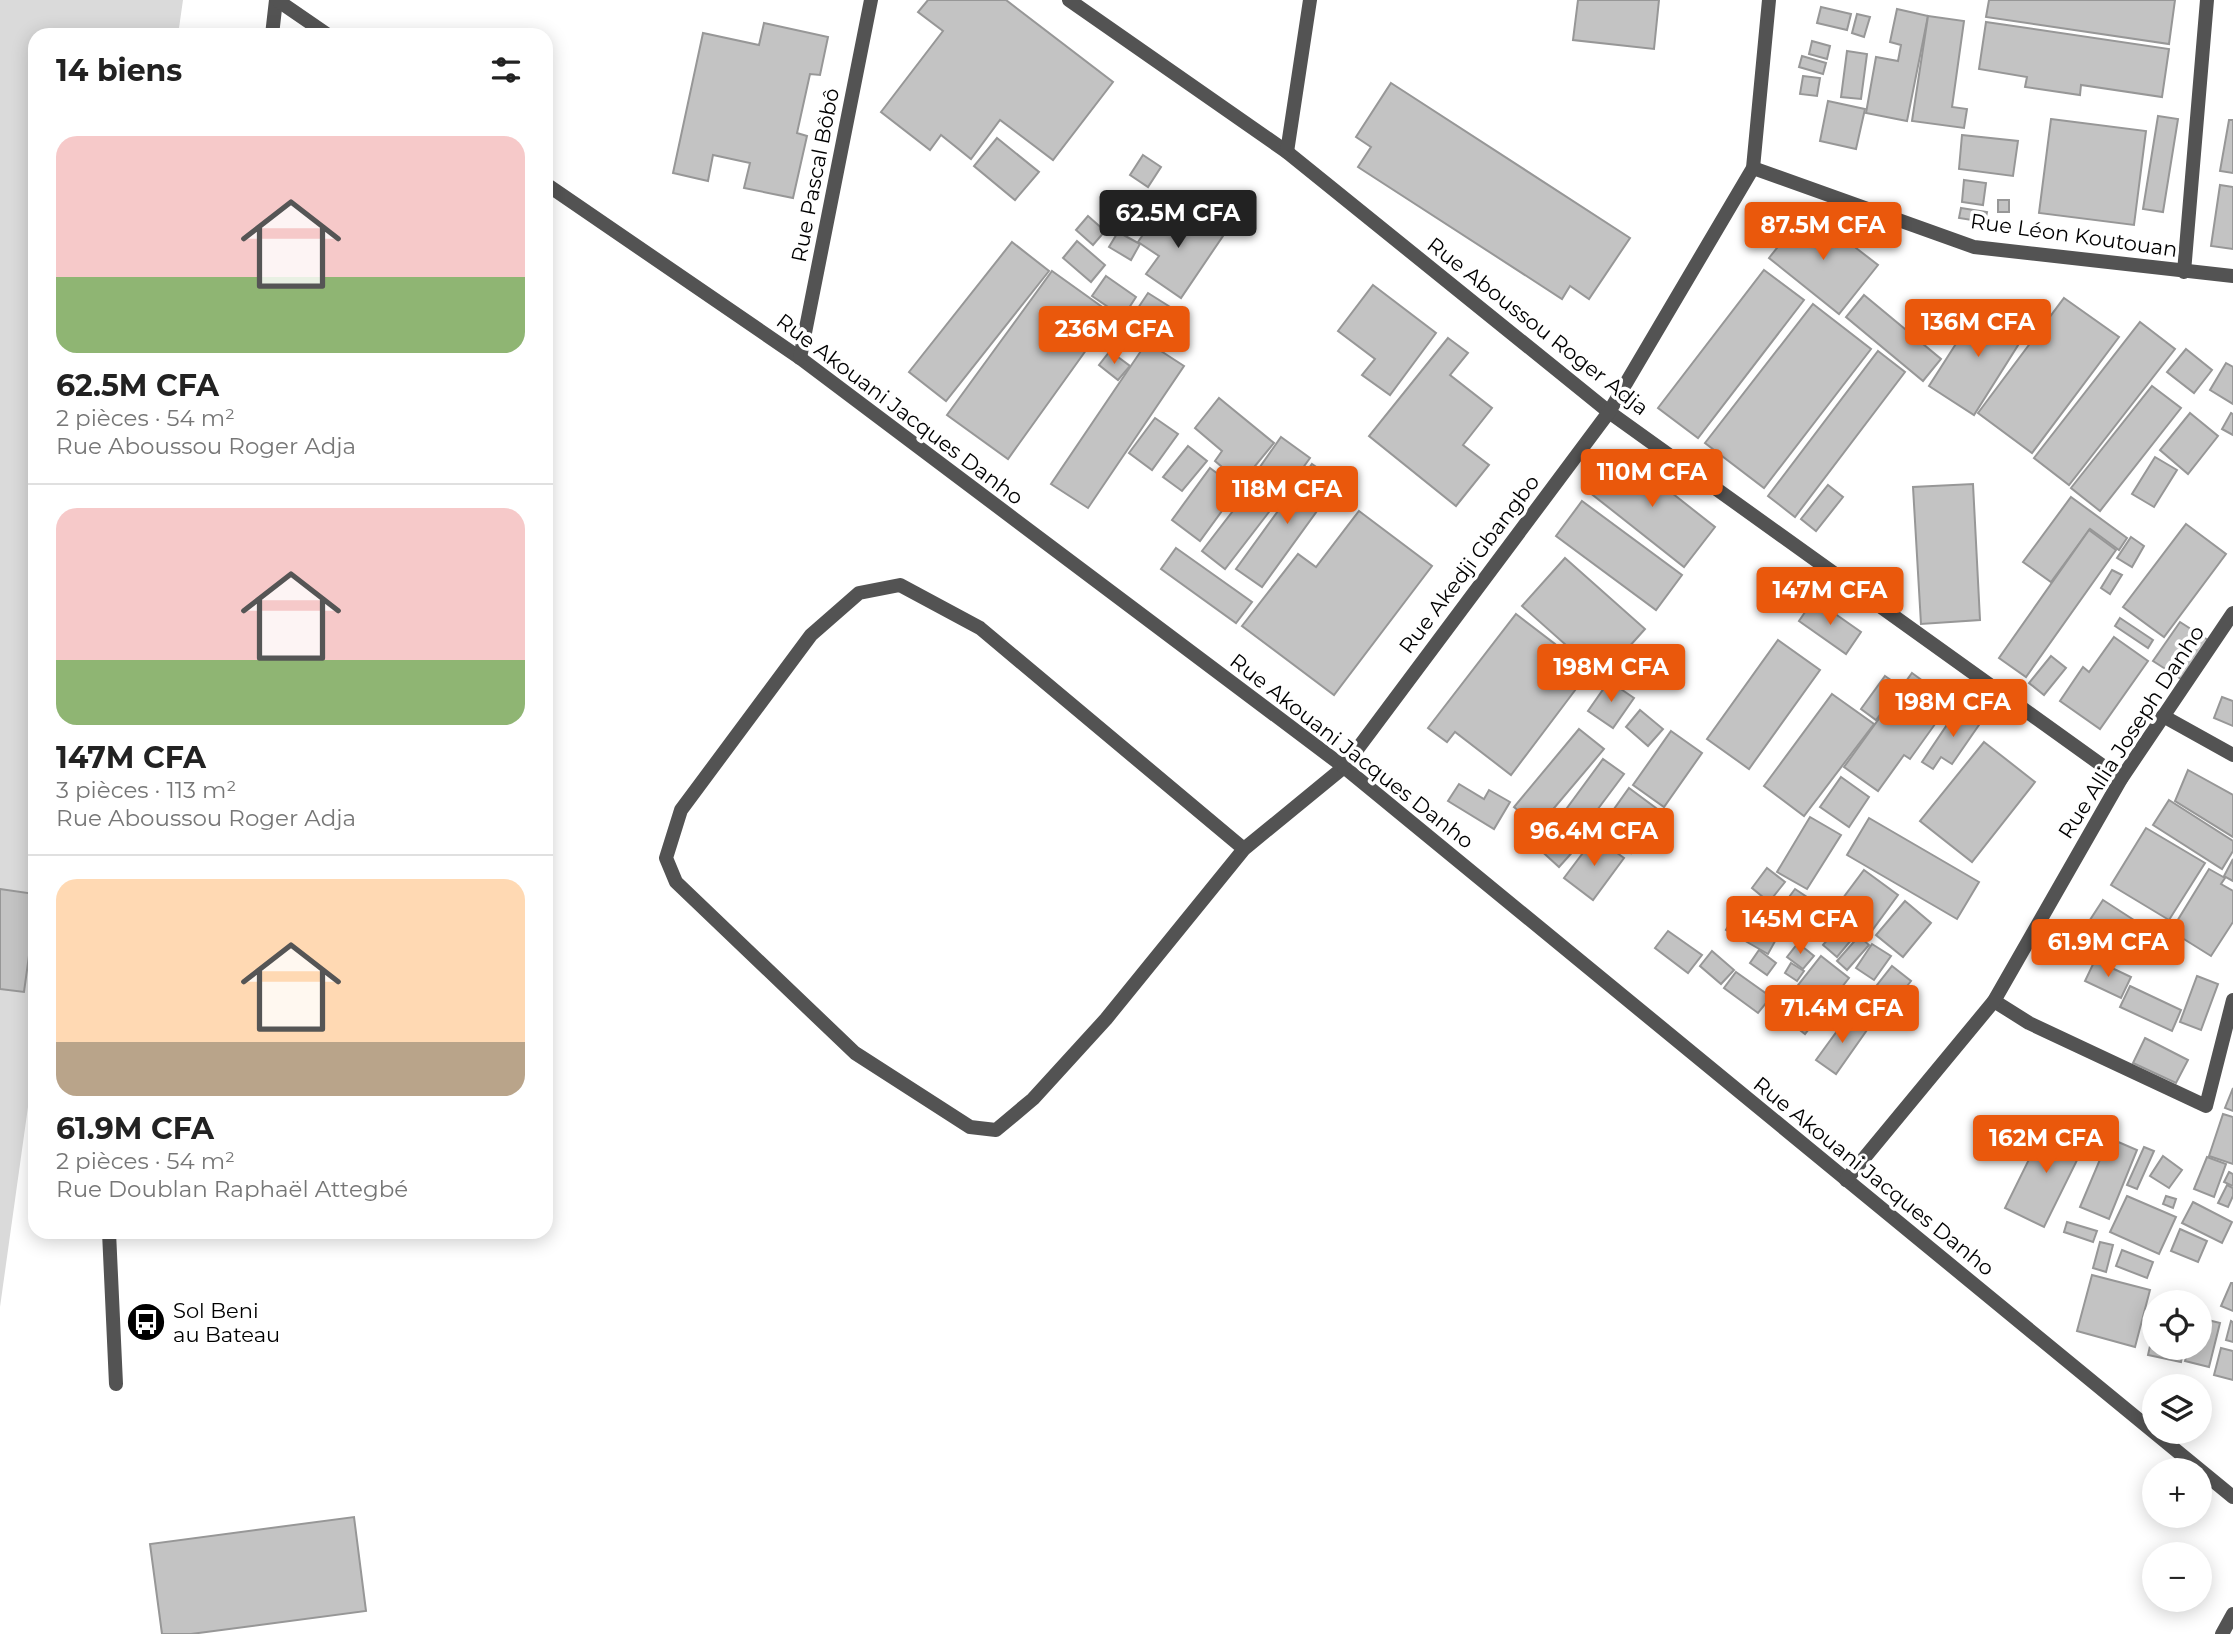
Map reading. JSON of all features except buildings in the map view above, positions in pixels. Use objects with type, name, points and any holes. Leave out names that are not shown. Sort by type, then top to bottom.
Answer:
[{"type":"street","points":[[273,28],[276,0],[318,28]]},
{"type":"street","name":"Rue Pascal Bôbô","points":[[800,358],[871,0]]},
{"type":"street","name":"Rue Aboussou Roger Adja","points":[[1069,0],[1287,152],[1609,412],[2121,779]]},
{"type":"street","points":[[1287,152],[1310,0]]},
{"type":"street","name":"Rue Akedji Gbangbo","points":[[1244,849],[981,628],[900,586],[859,593],[811,635],[681,810],[666,858],[676,882],[855,1054],[971,1127],[996,1130],[1033,1099],[1106,1018],[1244,849],[1344,767],[1609,412],[1753,168],[1769,0]]},
{"type":"street","points":[[2184,272],[2207,0]]},
{"type":"street","name":"Rue Léon Koutouan","points":[[1753,168],[1974,247],[2233,276]]},
{"type":"street","name":"Rue Akouani Jacques Danho","points":[[553,189],[800,358],[1344,767],[2233,1497]]},
{"type":"street","name":"Rue Allia Joseph Danho","points":[[1846,1180],[1994,1001],[2121,779],[2233,613]]},
{"type":"street","points":[[2163,716],[2233,755]]},
{"type":"street","points":[[1994,1001],[2029,1023],[2206,1105],[2233,1000]]},
{"type":"street","points":[[109,1239],[116,1384]]},
{"type":"street","points":[[2222,1634],[2233,1614]]},
{"type":"shaded area","points":[[0,0],[183,0],[179,28],[28,28],[28,1107],[0,1307]]},
{"type":"place","name":"Sol Beni au Bateau","points":[[146,1322]]}]
